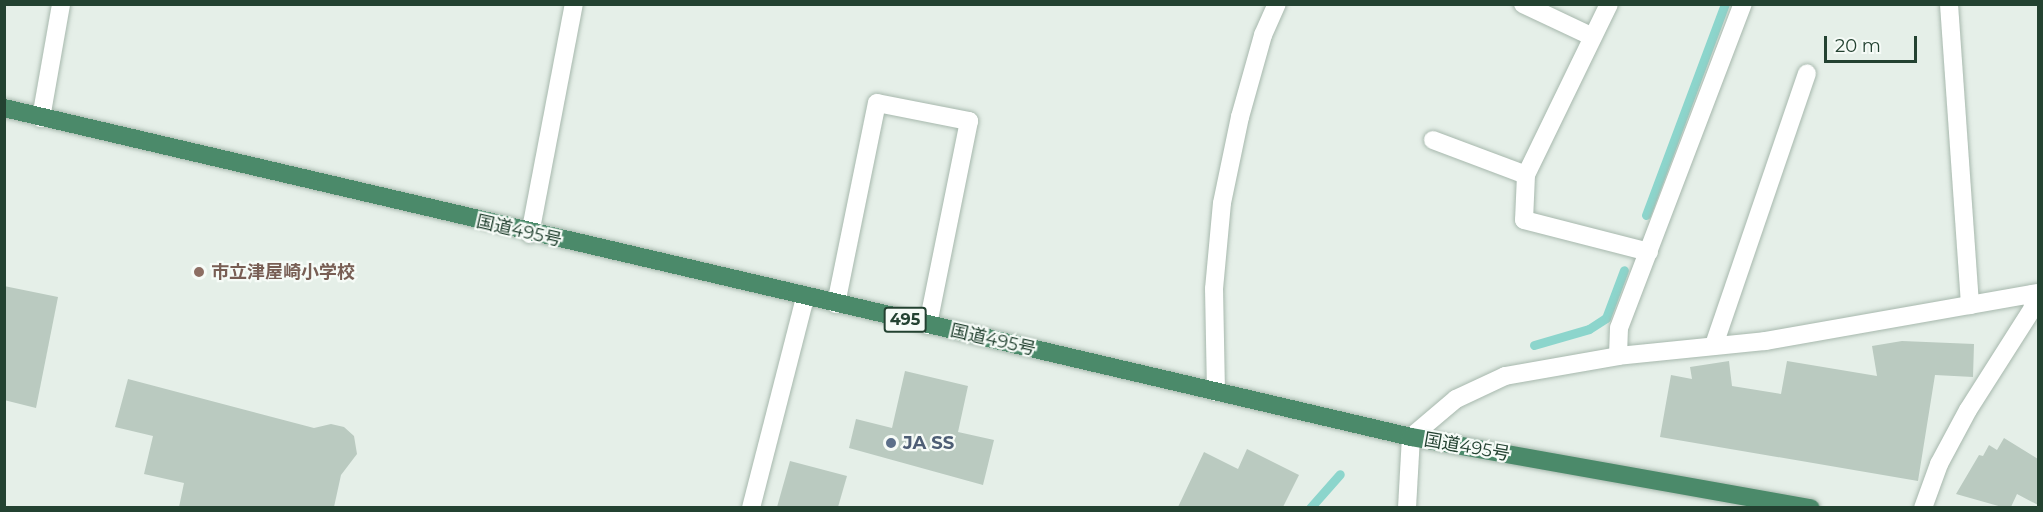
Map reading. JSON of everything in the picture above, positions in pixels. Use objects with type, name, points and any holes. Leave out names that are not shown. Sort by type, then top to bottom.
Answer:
[{"type":"highway","name":"国道495号","points":[[4,108],[530,234],[1411,437],[1811,507]]},
{"type":"street","points":[[41,118],[61,4]]},
{"type":"street","points":[[530,234],[574,4]]},
{"type":"street","points":[[1215,392],[1214,289],[1222,203],[1240,117],[1263,35],[1277,4]]},
{"type":"street","points":[[1523,4],[1593,37]]},
{"type":"street","points":[[1608,4],[1526,176],[1524,220],[1649,252]]},
{"type":"street","points":[[1618,356],[1619,328],[1743,4]]},
{"type":"street","points":[[1949,4],[1970,305]]},
{"type":"street","points":[[1714,345],[1807,74]]},
{"type":"street","points":[[836,304],[877,103],[969,121],[928,325]]},
{"type":"street","points":[[1433,140],[1526,176]]},
{"type":"street","points":[[1407,507],[1411,437],[1456,399],[1504,376],[1618,356],[1765,341],[2035,293],[2033,308],[1968,410],[1939,464],[1923,507]]},
{"type":"street","points":[[751,507],[805,297]]},
{"type":"building","points":[[4,286],[58,297],[36,408],[4,400]]},
{"type":"building","points":[[1902,341],[1974,344],[1973,377],[1935,375],[1918,481],[1660,437],[1671,375],[1692,379],[1690,367],[1729,361],[1732,386],[1781,394],[1787,361],[1877,376],[1872,346]]},
{"type":"building","points":[[905,371],[968,386],[958,432],[994,440],[983,485],[849,448],[856,419],[892,428]]},
{"type":"building","points":[[128,379],[314,428],[331,424],[344,427],[354,436],[357,454],[341,475],[334,507],[179,507],[184,483],[144,474],[153,436],[115,427]]},
{"type":"building","points":[[2004,438],[2038,459],[2038,505],[2017,494],[2011,507],[2002,507],[1956,494],[1979,455],[1983,456],[1989,445],[1997,450]]},
{"type":"building","points":[[1247,449],[1299,475],[1283,507],[1178,507],[1204,452],[1238,469]]},
{"type":"building","points":[[790,461],[847,476],[838,507],[777,507]]},
{"type":"waterway","points":[[1646,215],[1725,4]]},
{"type":"waterway","points":[[1534,345],[1589,329],[1606,318],[1624,270]]},
{"type":"waterway","points":[[1310,508],[1340,474]]},
{"type":"place","name":"市立津屋崎小学校","points":[[199,272]]},
{"type":"place","name":"JA SS","points":[[891,443]]}]
